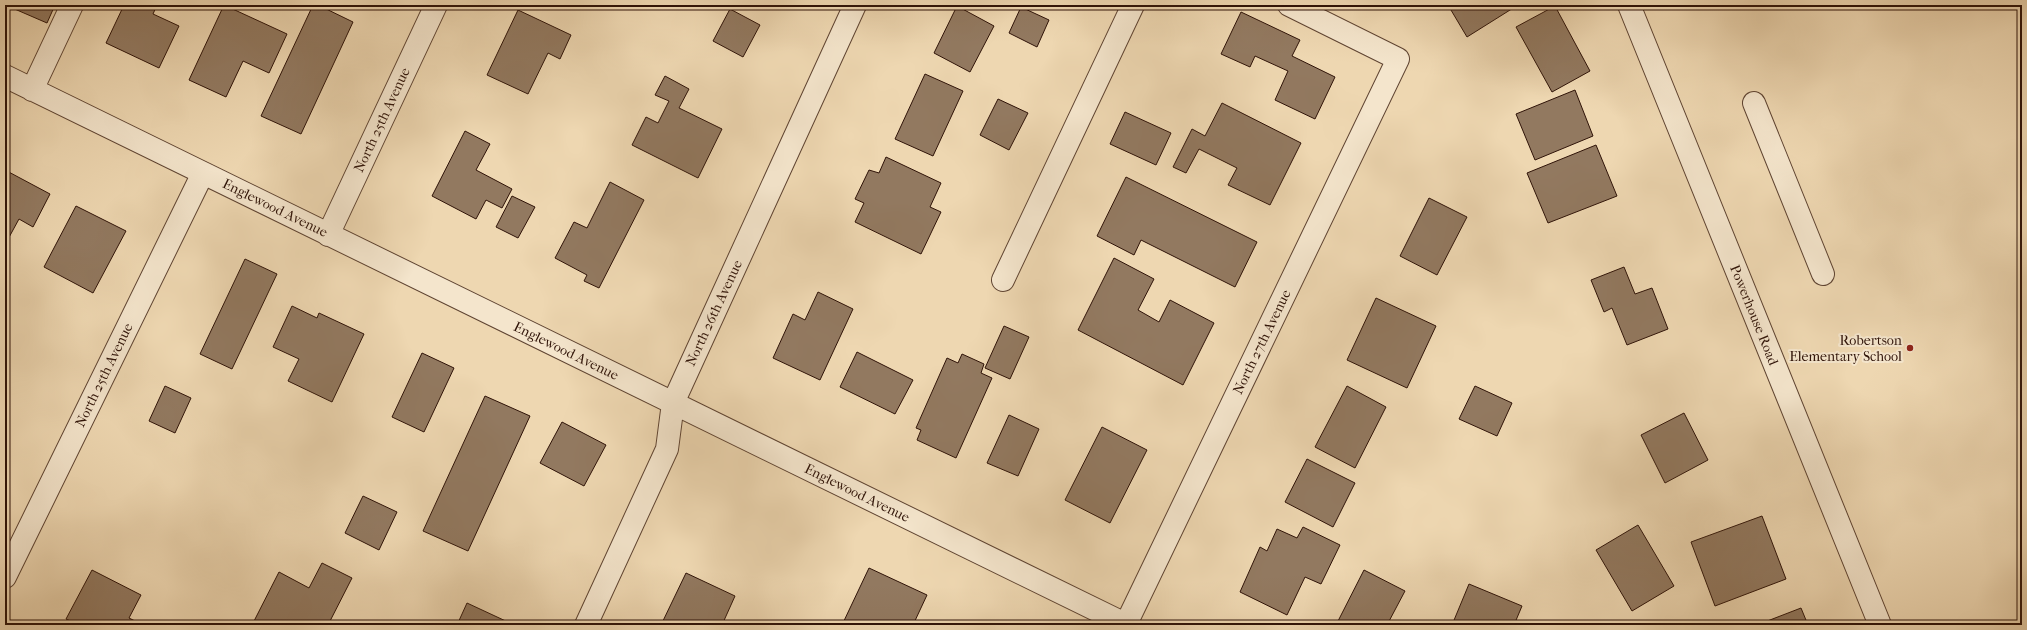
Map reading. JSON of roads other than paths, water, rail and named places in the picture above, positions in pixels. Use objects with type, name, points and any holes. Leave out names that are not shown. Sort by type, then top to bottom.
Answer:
[{"type":"street","points":[[32,90],[72,5]]},
{"type":"street","name":"North 25th Avenue","points":[[328,235],[436,5]]},
{"type":"street","name":"North 26th Avenue","points":[[586,625],[667,449],[673,403],[855,5]]},
{"type":"street","points":[[1003,280],[1133,5]]},
{"type":"street","name":"North 27th Avenue","points":[[1127,625],[1398,59],[1289,5]]},
{"type":"street","name":"Powerhouse Road","points":[[1629,5],[1880,625]]},
{"type":"street","name":"Englewood Avenue","points":[[5,76],[1127,625]]},
{"type":"street","points":[[1754,103],[1824,274]]},
{"type":"street","name":"North 25th Avenue","points":[[5,577],[203,173]]},
{"type":"place","name":"Robertson Elementary School","points":[[1910,348]]}]
